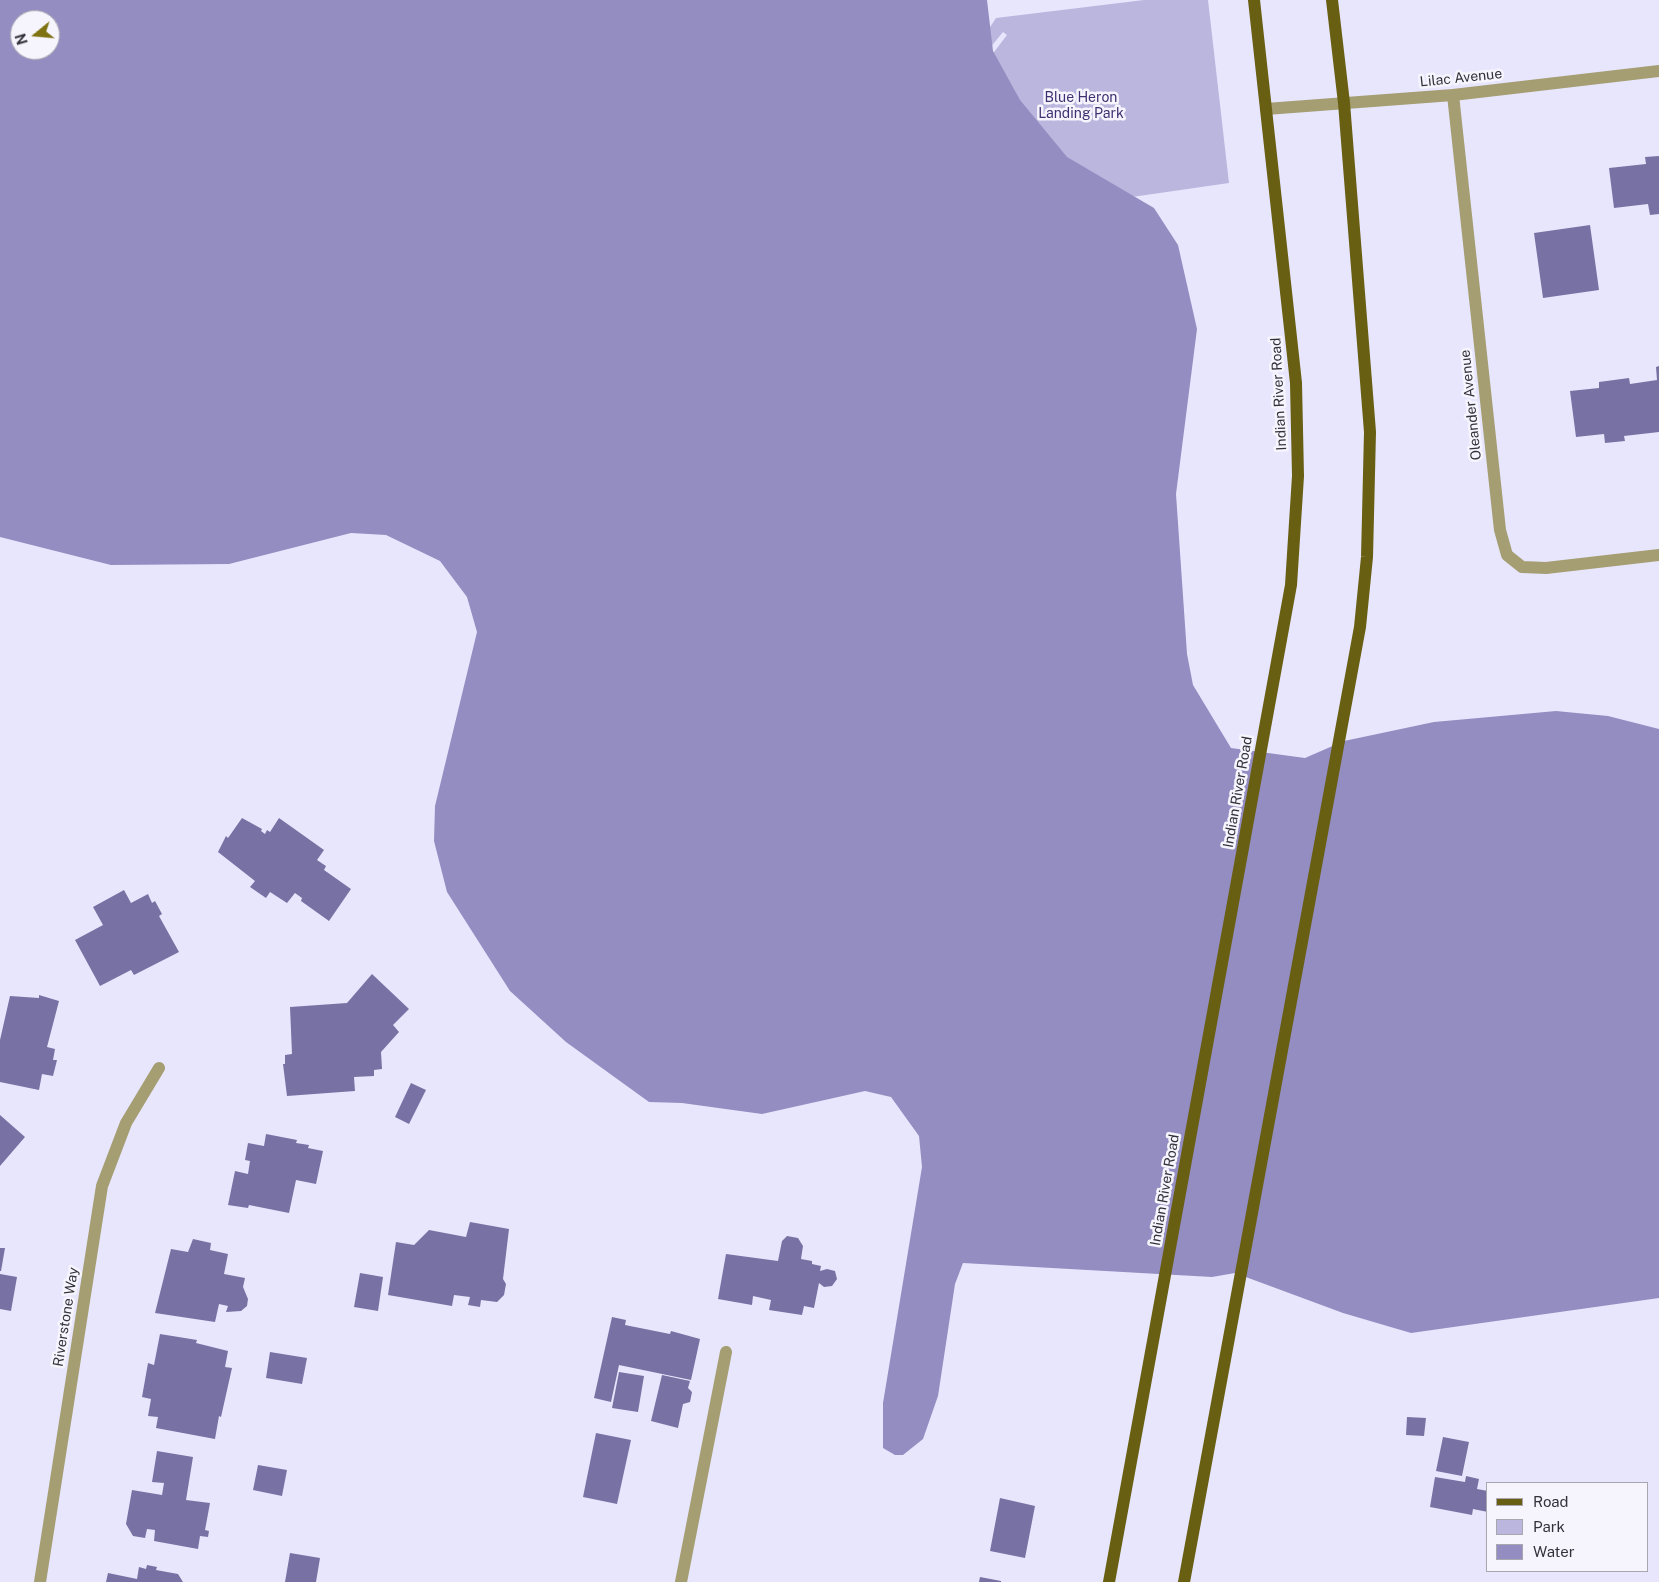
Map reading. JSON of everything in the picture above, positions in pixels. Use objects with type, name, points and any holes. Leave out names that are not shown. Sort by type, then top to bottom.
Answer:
[{"type":"main road","name":"Indian River Road","points":[[1109,1582],[1291,585],[1298,476],[1296,383],[1254,0]]},
{"type":"main road","points":[[1184,1582],[1360,627],[1367,558],[1370,432],[1344,102],[1332,0]]},
{"type":"street","name":"Lilac Avenue","points":[[1266,109],[1453,95],[1659,71]]},
{"type":"street","name":"Oleander Avenue","points":[[1453,95],[1500,530],[1506,555],[1522,567],[1546,568],[1659,555]]},
{"type":"street","name":"Riverstone Way","points":[[40,1582],[102,1186],[126,1123],[159,1068]]},
{"type":"street","points":[[681,1582],[726,1352]]},
{"type":"green space","name":"Blue Heron Landing Park","points":[[1144,0],[1208,0],[1229,183],[1125,198],[959,98],[1007,35],[1003,32],[922,131],[996,18]]},
{"type":"water","points":[[0,0],[987,0],[993,51],[1020,100],[1067,157],[1154,208],[1178,245],[1197,329],[1176,494],[1187,654],[1193,685],[1231,748],[1305,758],[1344,741],[1434,722],[1556,711],[1608,716],[1659,729],[1659,1298],[1411,1333],[1343,1313],[1235,1273],[1212,1277],[963,1263],[955,1284],[938,1396],[923,1439],[903,1455],[895,1455],[883,1448],[883,1403],[922,1167],[919,1136],[891,1097],[865,1091],[762,1114],[682,1103],[649,1102],[566,1042],[510,991],[447,892],[434,841],[435,806],[477,632],[467,597],[440,561],[386,535],[351,533],[229,564],[111,565],[0,537]]},
{"type":"building","points":[[1659,156],[1659,214],[1650,215],[1648,204],[1614,208],[1609,168],[1646,164],[1645,157]]},
{"type":"building","points":[[1590,225],[1599,290],[1543,298],[1534,233]]},
{"type":"building","points":[[1659,366],[1659,432],[1624,436],[1625,441],[1605,443],[1604,434],[1576,437],[1570,391],[1599,388],[1599,382],[1629,378],[1630,384],[1657,380],[1656,367]]},
{"type":"building","points":[[242,818],[262,829],[261,831],[265,834],[267,830],[270,832],[279,818],[324,850],[317,860],[326,866],[324,870],[351,889],[329,921],[301,901],[302,898],[295,893],[287,903],[270,892],[266,898],[250,887],[255,881],[218,852],[226,836],[228,838]]},
{"type":"building","points":[[124,890],[131,903],[148,894],[152,903],[155,901],[162,914],[159,916],[179,952],[134,975],[131,970],[100,986],[75,940],[103,925],[93,907]]},
{"type":"building","points":[[372,974],[409,1009],[393,1025],[399,1032],[381,1052],[382,1069],[374,1070],[374,1076],[354,1077],[355,1091],[287,1096],[283,1064],[285,1064],[285,1055],[292,1054],[290,1007],[347,1003]]},
{"type":"building","points":[[39,995],[59,1001],[47,1047],[55,1049],[53,1060],[57,1060],[53,1076],[42,1074],[39,1090],[0,1082],[0,1040],[10,996],[39,998]]},
{"type":"building","points":[[411,1083],[426,1090],[409,1124],[395,1117]]},
{"type":"building","points":[[0,1115],[25,1137],[0,1166]]},
{"type":"building","points":[[266,1134],[297,1140],[296,1143],[309,1145],[308,1148],[323,1151],[316,1184],[296,1180],[289,1213],[249,1205],[248,1208],[228,1205],[235,1171],[248,1174],[250,1161],[245,1160],[248,1143],[264,1146]]},
{"type":"building","points":[[470,1222],[509,1229],[503,1279],[506,1284],[504,1295],[497,1302],[481,1300],[480,1307],[468,1305],[470,1297],[454,1295],[452,1306],[388,1295],[396,1242],[414,1245],[429,1230],[466,1237]]},
{"type":"building","points":[[787,1236],[798,1238],[803,1246],[801,1259],[812,1261],[812,1264],[821,1266],[820,1271],[827,1269],[835,1271],[837,1279],[832,1286],[824,1287],[819,1283],[814,1308],[804,1306],[802,1315],[769,1310],[771,1300],[753,1296],[752,1305],[718,1299],[726,1254],[778,1261],[782,1241]]},
{"type":"building","points":[[193,1239],[211,1243],[210,1250],[228,1254],[224,1274],[245,1278],[243,1287],[248,1299],[247,1306],[241,1311],[226,1312],[228,1306],[219,1304],[215,1322],[155,1313],[171,1249],[188,1252]]},
{"type":"building","points":[[0,1248],[5,1248],[1,1271],[0,1271]]},
{"type":"building","points":[[360,1273],[383,1277],[378,1311],[354,1307]]},
{"type":"building","points":[[0,1274],[17,1277],[11,1311],[0,1309]]},
{"type":"building","points":[[612,1317],[626,1320],[625,1325],[670,1334],[671,1331],[700,1339],[691,1380],[619,1365],[611,1402],[594,1398]]},
{"type":"building","points":[[160,1334],[197,1340],[196,1343],[228,1351],[225,1367],[232,1368],[215,1439],[156,1428],[158,1417],[148,1416],[151,1399],[142,1397],[148,1363],[154,1365]]},
{"type":"building","points":[[270,1352],[307,1358],[302,1384],[266,1378]]},
{"type":"building","points":[[619,1372],[644,1376],[638,1412],[612,1408]]},
{"type":"building","points":[[662,1375],[690,1381],[688,1388],[692,1392],[690,1402],[683,1404],[678,1428],[651,1421]]},
{"type":"building","points":[[1407,1417],[1426,1418],[1424,1436],[1406,1435]]},
{"type":"building","points":[[596,1433],[631,1440],[617,1504],[583,1497]]},
{"type":"building","points":[[1443,1437],[1469,1442],[1462,1476],[1436,1471]]},
{"type":"building","points":[[157,1451],[193,1457],[186,1500],[210,1503],[205,1530],[209,1531],[208,1537],[200,1536],[198,1549],[154,1541],[155,1530],[147,1529],[145,1538],[133,1536],[126,1524],[132,1490],[162,1495],[164,1483],[152,1482]]},
{"type":"building","points":[[258,1465],[287,1470],[282,1496],[253,1490]]},
{"type":"building","points":[[1466,1476],[1479,1479],[1477,1489],[1486,1491],[1486,1512],[1473,1509],[1472,1515],[1430,1507],[1435,1477],[1465,1482]]},
{"type":"building","points":[[1000,1498],[1035,1506],[1025,1558],[990,1551]]},
{"type":"building","points":[[290,1553],[320,1558],[316,1582],[285,1582]]},
{"type":"building","points":[[147,1565],[157,1567],[156,1570],[178,1574],[183,1582],[106,1582],[108,1573],[137,1579],[139,1567],[146,1569]]},
{"type":"building","points":[[980,1577],[1001,1581],[1001,1582],[979,1582]]}]
